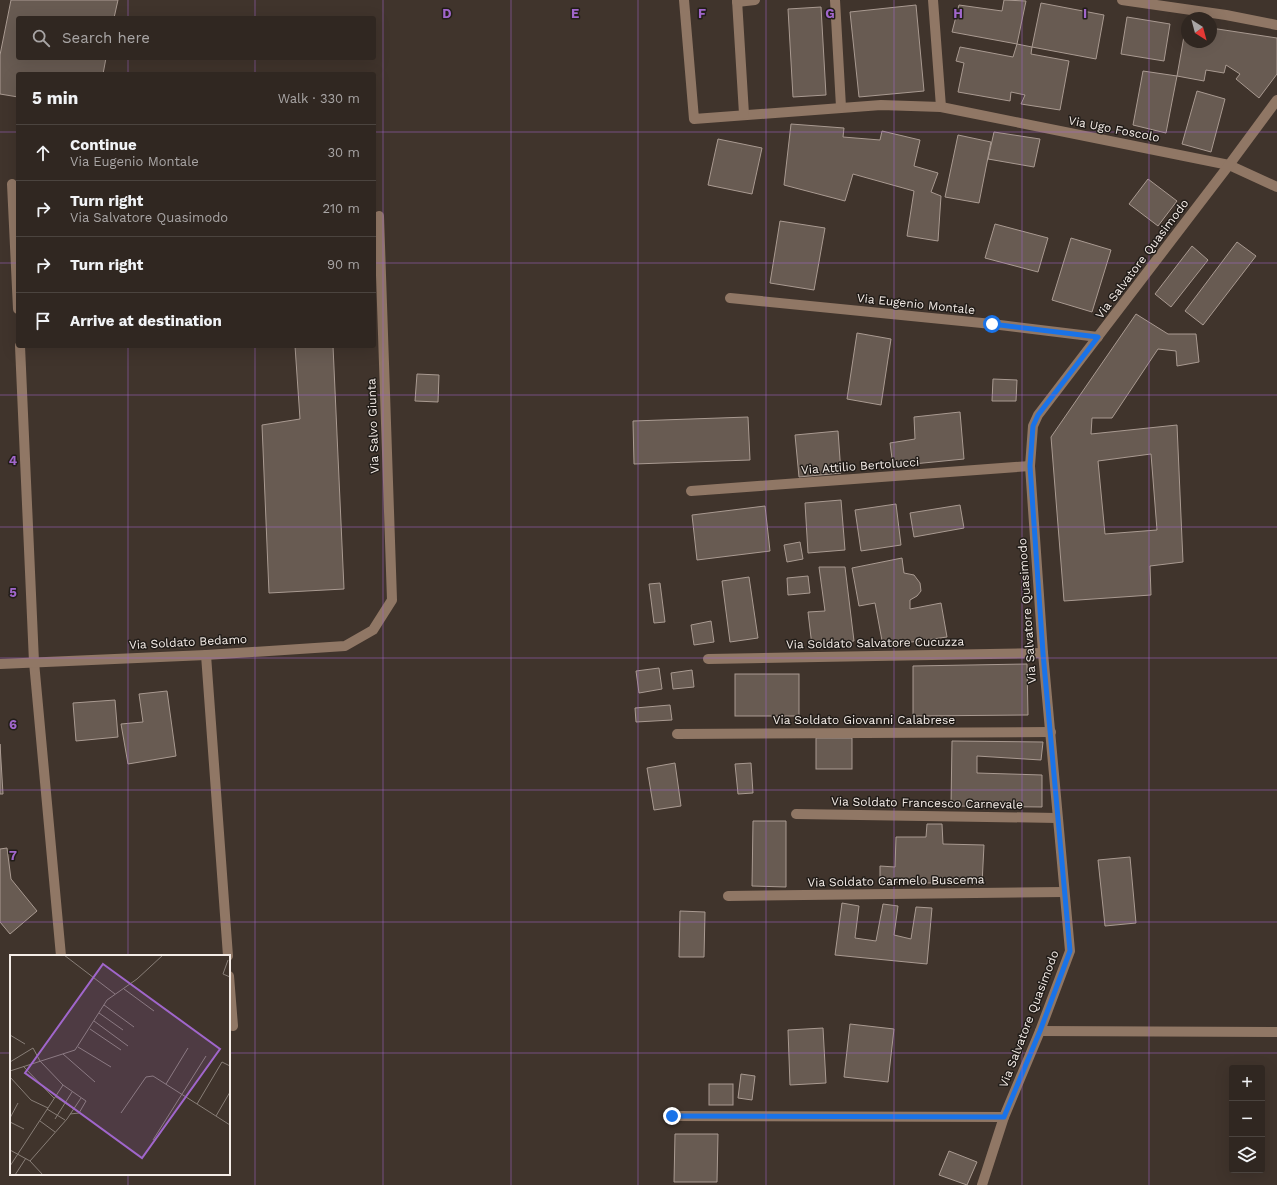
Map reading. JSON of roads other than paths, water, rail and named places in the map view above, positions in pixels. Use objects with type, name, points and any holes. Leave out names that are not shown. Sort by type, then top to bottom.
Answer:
[{"type":"street","name":"Via Ugo Foscolo","points":[[684,0],[694,119],[744,114],[881,105],[941,107],[1229,166],[1277,187]]},
{"type":"street","points":[[744,114],[737,1],[755,0]]},
{"type":"street","points":[[835,0],[841,107]]},
{"type":"street","points":[[933,0],[941,107]]},
{"type":"street","points":[[1122,0],[1226,15],[1277,25]]},
{"type":"street","name":"Via Salvatore Quasimodo","points":[[982,1185],[1004,1117],[1040,1031],[1070,951],[1063,892],[1051,732],[1043,653],[1030,466],[1033,426],[1038,415],[1229,166],[1277,100]]},
{"type":"street","points":[[12,184],[16,267]]},
{"type":"street","name":"Via Salvo Giunta","points":[[373,630],[392,600],[379,216]]},
{"type":"street","name":"Via Eugenio Montale","points":[[730,298],[992,324],[1098,337]]},
{"type":"street","points":[[20,348],[34,662],[61,955]]},
{"type":"street","name":"Via Attilio Bertolucci","points":[[691,491],[1030,466]]},
{"type":"street","name":"Via Soldato Bedamo","points":[[0,664],[206,655],[345,646],[373,630]]},
{"type":"street","name":"Via Soldato Salvatore Cucuzza","points":[[708,659],[1043,653]]},
{"type":"street","points":[[206,655],[228,955]]},
{"type":"street","name":"Via Soldato Giovanni Calabrese","points":[[677,734],[1051,732]]},
{"type":"street","name":"Via Soldato Francesco Carnevale","points":[[796,814],[1057,818]]},
{"type":"street","name":"Via Soldato Carmelo Buscema","points":[[728,896],[1063,892]]},
{"type":"street","points":[[230,988],[233,1026]]},
{"type":"street","points":[[1040,1031],[1277,1032]]},
{"type":"street","points":[[672,1116],[1004,1117]]}]
